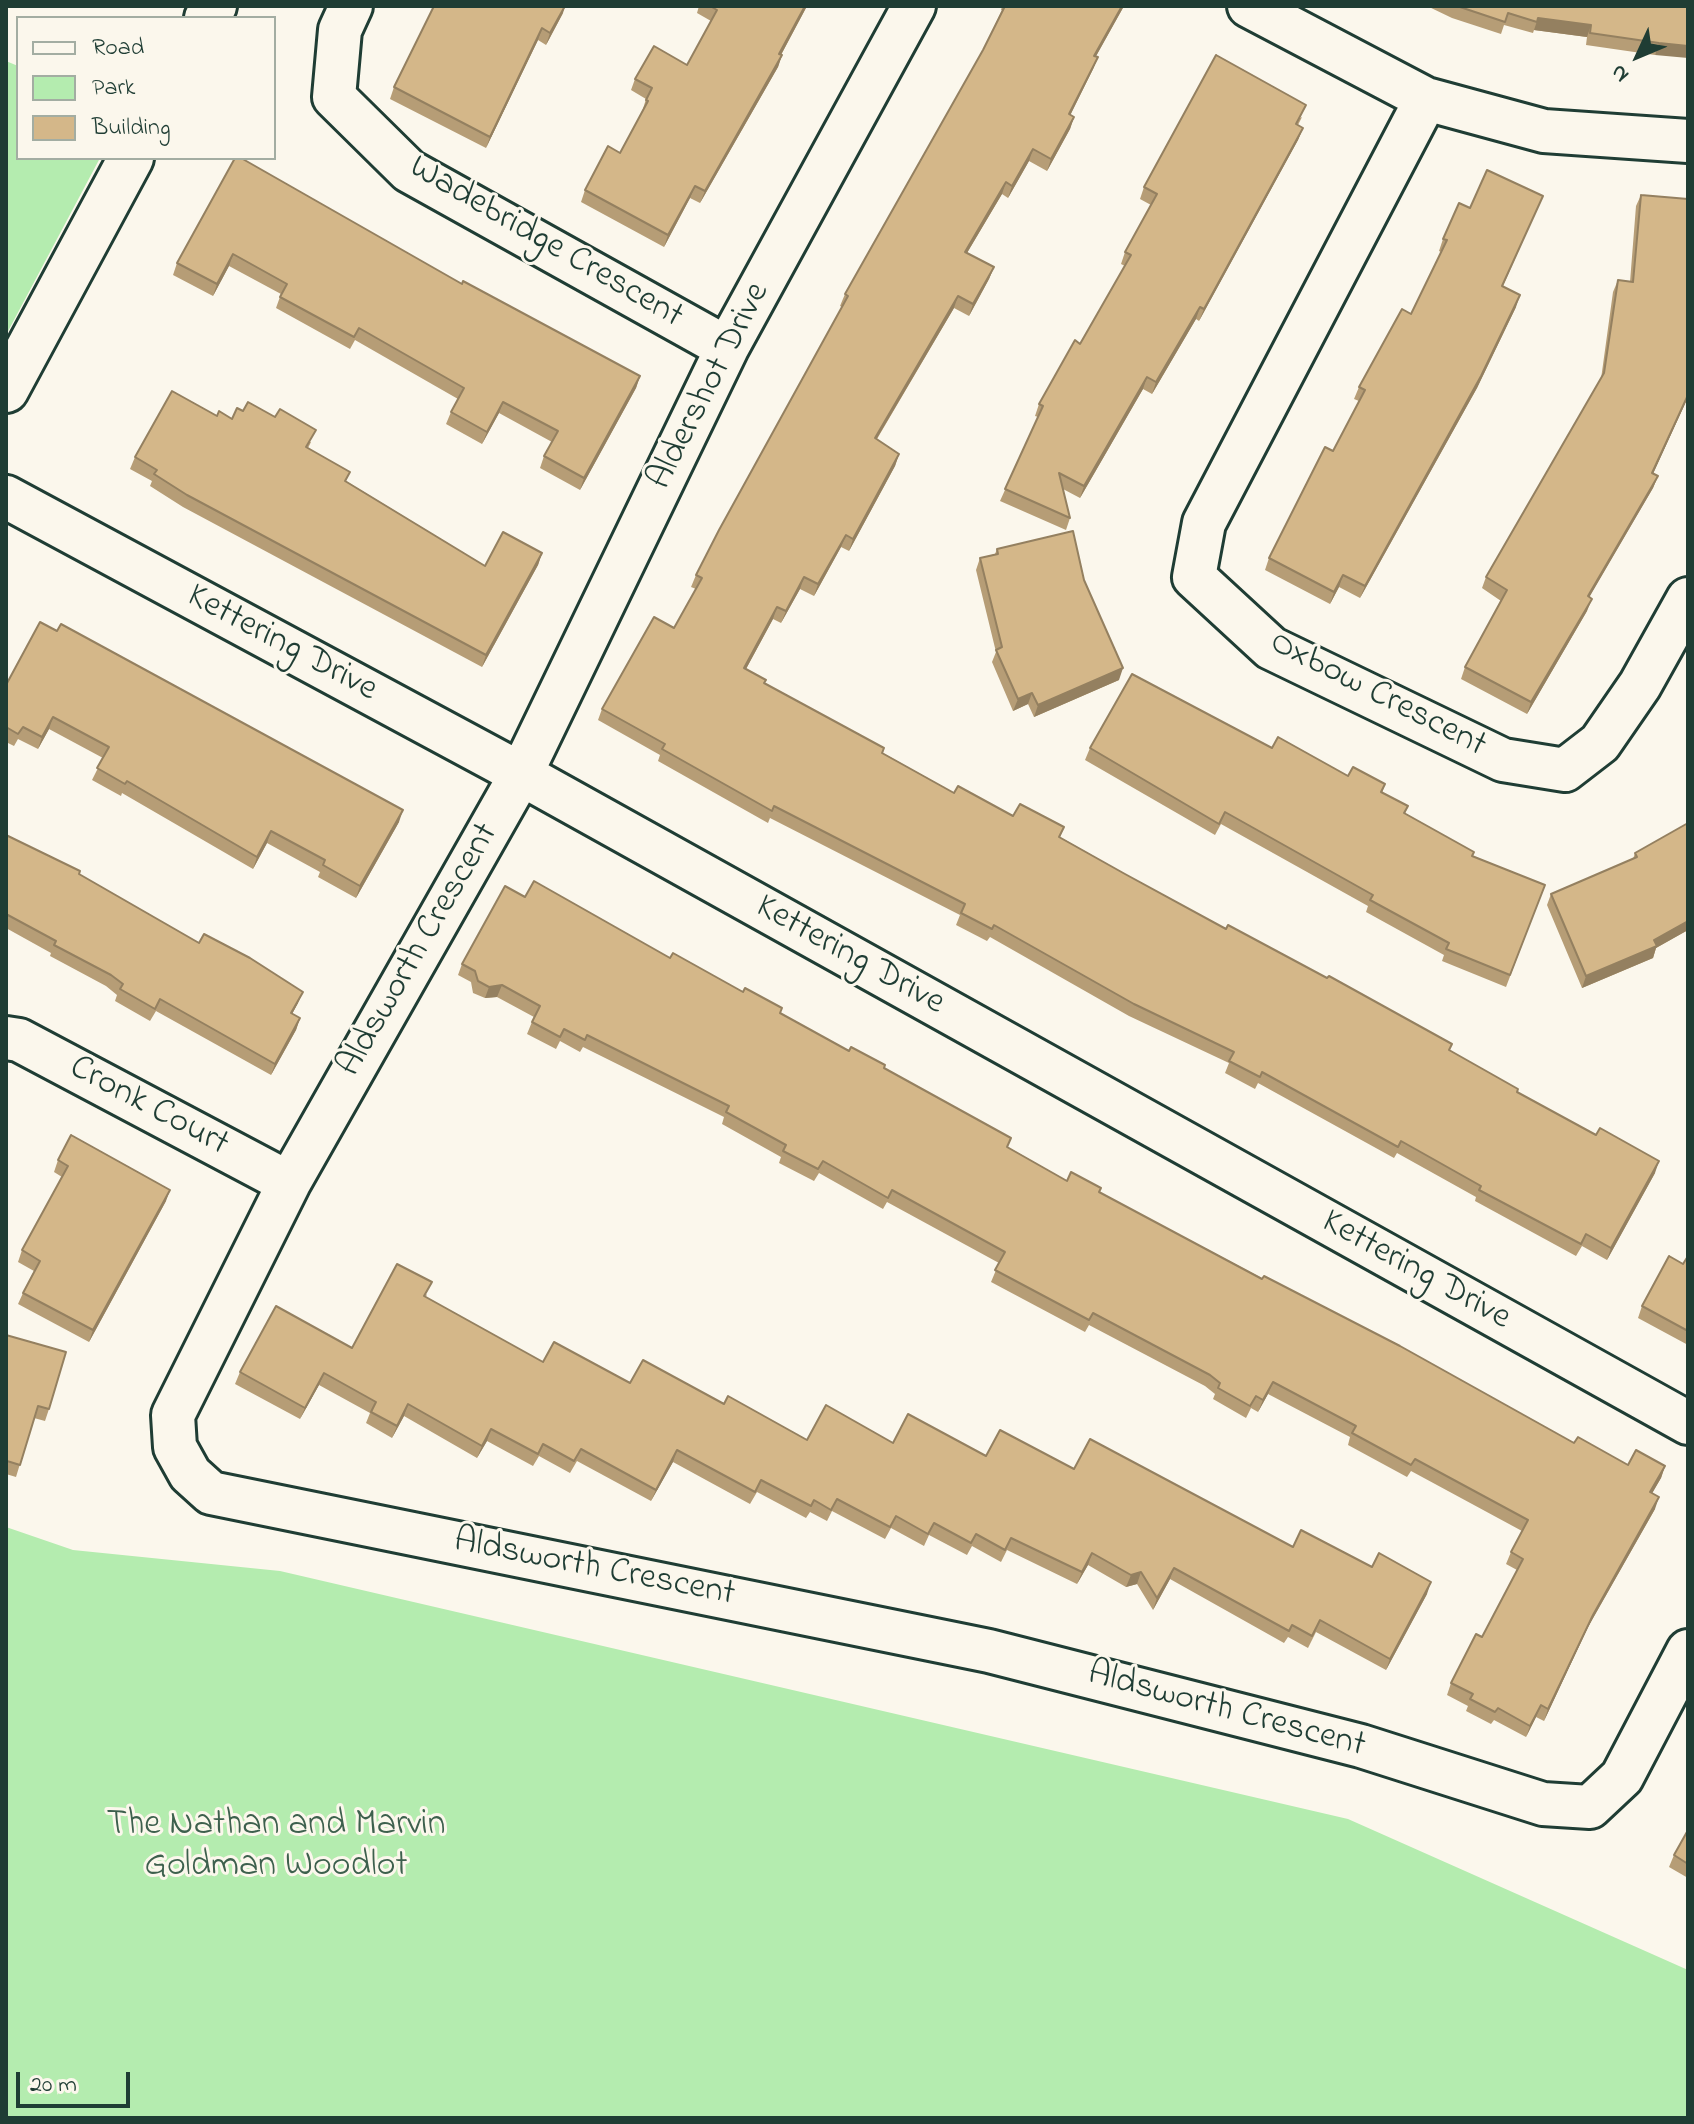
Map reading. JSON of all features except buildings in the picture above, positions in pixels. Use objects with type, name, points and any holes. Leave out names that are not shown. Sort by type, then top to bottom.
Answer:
[{"type":"main road","points":[[6,390],[130,160]]},
{"type":"street","name":"Wadebridge Crescent","points":[[351,6],[340,30],[334,97],[409,171],[727,348]]},
{"type":"street","name":"Aldershot Drive","points":[[521,774],[727,348],[914,6]]},
{"type":"street","points":[[1249,6],[1426,99],[1544,131],[1688,141]]},
{"type":"street","name":"Oxbow Crescent","points":[[1426,99],[1204,523],[1194,577],[1271,648],[1503,760],[1565,770],[1600,743],[1640,685],[1688,599]]},
{"type":"street","name":"Kettering Drive","points":[[6,497],[521,774],[1688,1423]]},
{"type":"street","name":"Aldsworth Crescent","points":[[521,774],[289,1183],[173,1415],[175,1447],[190,1474],[211,1493],[989,1651],[1361,1746],[1543,1804],[1590,1807],[1622,1777],[1688,1651]]},
{"type":"street","name":"Cronk Court","points":[[6,1038],[19,1040],[289,1183]]},
{"type":"green space","points":[[6,61],[16,65],[16,160],[99,160],[6,335]]},
{"type":"green space","name":"The Nathan and Marvin Goldman Woodlot","points":[[6,1527],[73,1550],[280,1571],[1348,1819],[1688,1970],[1688,2118],[6,2118]]}]
